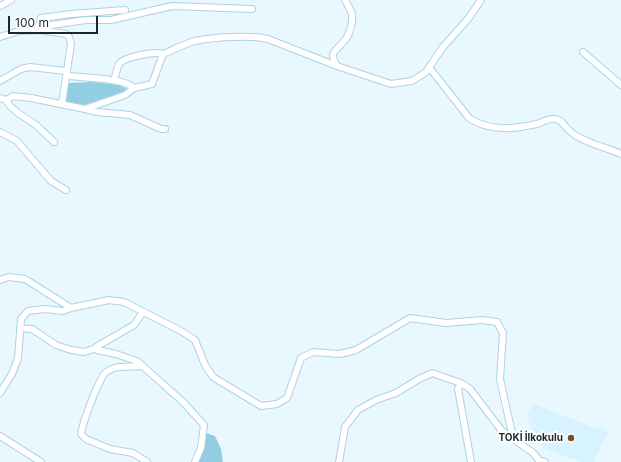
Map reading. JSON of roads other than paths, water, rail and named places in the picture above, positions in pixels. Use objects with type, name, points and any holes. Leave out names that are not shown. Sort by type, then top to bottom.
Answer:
[{"type":"street","points":[[0,6],[11,0]]},
{"type":"street","points":[[337,66],[332,59],[334,50],[345,41],[350,29],[352,14],[345,0]]},
{"type":"street","points":[[114,80],[120,64],[124,61],[143,55],[158,52],[163,54],[195,41],[257,37],[268,38],[337,66],[391,84],[412,81],[426,72],[443,47],[468,20],[481,0]]},
{"type":"street","points":[[0,37],[19,31],[86,20],[111,20],[172,6],[252,8]]},
{"type":"street","points":[[38,28],[41,18],[125,10]]},
{"type":"street","points":[[38,28],[66,34],[69,37],[70,44],[62,104]]},
{"type":"street","points":[[583,52],[621,85]]},
{"type":"street","points":[[85,109],[125,95],[134,88],[152,84],[163,54]]},
{"type":"street","points":[[0,81],[21,69],[30,67],[66,71]]},
{"type":"street","points":[[430,67],[469,118],[478,124],[494,128],[510,128],[538,124],[554,118],[559,120],[571,133],[600,147],[621,154]]},
{"type":"street","points":[[66,71],[67,75],[70,76],[114,80],[131,85],[134,88]]},
{"type":"street","points":[[54,142],[36,124],[14,110],[3,99],[13,96],[31,98],[97,112],[130,115],[161,129],[165,129]]},
{"type":"street","points":[[0,132],[17,141],[51,181],[66,190]]},
{"type":"street","points":[[0,280],[9,277],[25,279],[71,308]]},
{"type":"street","points":[[0,393],[12,374],[18,358],[21,319],[28,311],[45,309],[63,311],[109,300],[124,302],[181,331],[195,340],[205,365],[213,377],[261,406],[277,404],[287,398],[301,358],[313,352],[340,354],[356,350],[410,318],[446,323],[482,320],[497,322],[503,333],[500,380],[513,438]]},
{"type":"street","points":[[20,328],[32,329],[56,345],[71,350],[84,352],[96,348],[100,344],[134,325],[142,312]]},
{"type":"street","points":[[96,348],[97,350],[116,354],[136,361],[182,402],[204,425],[201,448],[195,462]]},
{"type":"street","points":[[142,366],[132,368],[115,368],[106,372],[83,422],[81,434],[86,439],[110,449],[134,453],[147,462]]},
{"type":"street","points":[[340,462],[345,427],[358,410],[376,400],[396,394],[419,379],[432,373],[461,383],[470,389],[502,431],[532,452],[539,460],[545,462]]},
{"type":"street","points":[[461,383],[458,389],[471,462]]},
{"type":"street","points":[[0,436],[41,462]]},
{"type":"place","name":"TOKİ İlkokulu","points":[[571,438]]}]
